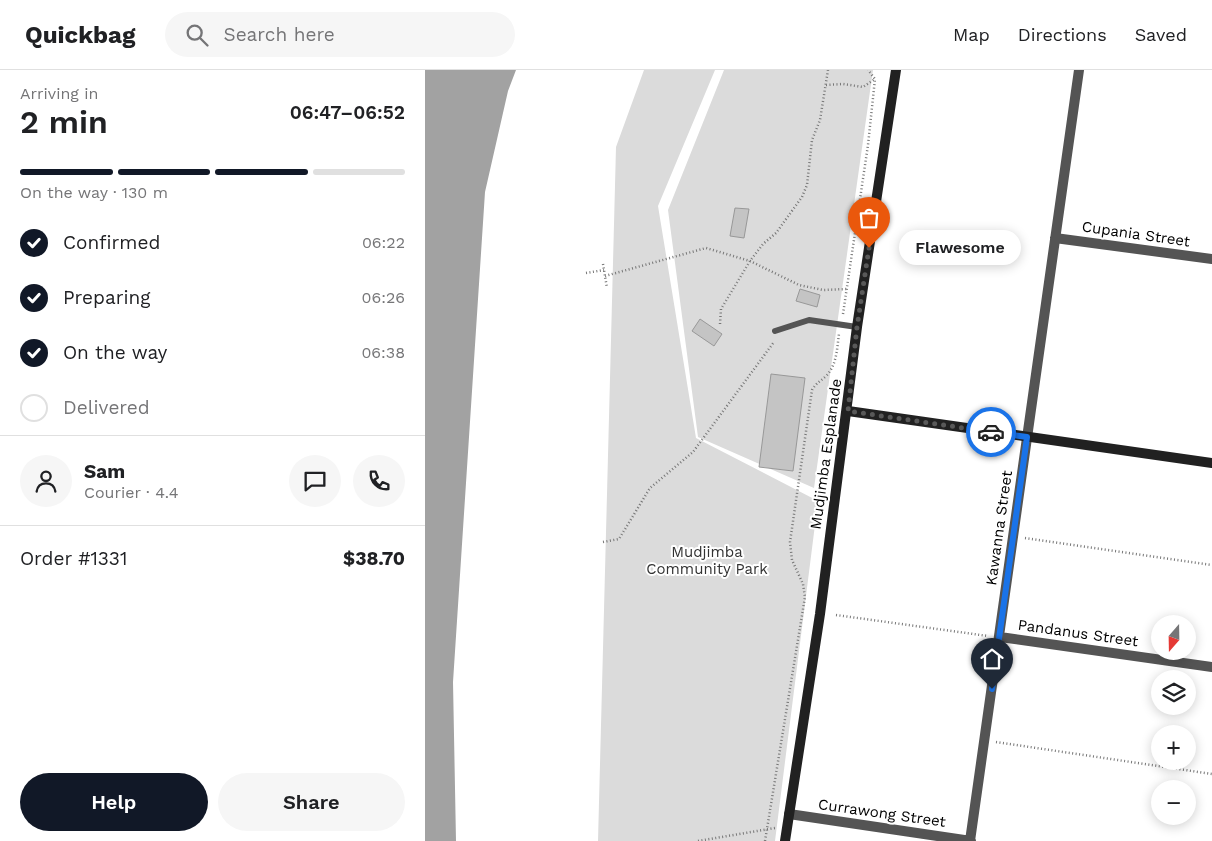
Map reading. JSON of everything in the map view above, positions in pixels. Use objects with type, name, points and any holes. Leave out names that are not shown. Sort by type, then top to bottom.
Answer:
[{"type":"street","name":"Mudjimba Esplanade","points":[[785,841],[820,614],[848,411],[857,327],[896,70]]},
{"type":"street","name":"Kawanna Street","points":[[971,841],[1079,70]]},
{"type":"street","name":"Cupania Street","points":[[1055,238],[1212,259]]},
{"type":"street","points":[[848,411],[1212,463]]},
{"type":"street","name":"Pandanus Street","points":[[1000,637],[1212,667]]},
{"type":"street","name":"Currawong Street","points":[[789,814],[971,841]]},
{"type":"lane","points":[[775,331],[809,320],[857,327]]},
{"type":"path","points":[[720,324],[721,309],[750,261],[763,244],[776,233],[802,197],[807,185],[812,140],[820,120],[828,70]]},
{"type":"path","points":[[765,841],[805,597],[803,584],[791,560],[790,542],[812,390],[817,382],[825,377],[833,367],[847,289],[868,144],[875,79],[868,70]]},
{"type":"path","points":[[826,85],[843,84],[863,87],[875,79]]},
{"type":"path","points":[[605,276],[706,248],[750,261],[799,285],[823,290],[847,289]]},
{"type":"path","points":[[603,264],[607,288]]},
{"type":"path","points":[[586,273],[604,270]]},
{"type":"path","points":[[603,542],[619,539],[650,488],[693,452],[775,341],[775,331]]},
{"type":"path","points":[[1013,537],[1212,565]]},
{"type":"path","points":[[836,614],[1000,637]]},
{"type":"path","points":[[985,740],[1212,774]]},
{"type":"path","points":[[698,841],[767,828],[787,828]]},
{"type":"green space","name":"Mudjimba Community Park","points":[[644,70],[715,70],[658,206],[696,438],[818,501],[775,841],[598,841],[616,147]]},
{"type":"green space","points":[[724,70],[873,70],[814,488],[698,437],[668,210]]},
{"type":"shaded area","points":[[425,70],[516,70],[508,91],[485,192],[453,682],[456,841],[425,841]]},
{"type":"building","points":[[735,208],[749,209],[744,238],[730,236]]},
{"type":"building","points":[[800,289],[820,295],[817,307],[796,301]]},
{"type":"building","points":[[700,319],[722,334],[714,346],[692,331]]},
{"type":"building","points":[[771,374],[805,378],[793,471],[759,467]]},
{"type":"way so far","points":[[869,248],[857,327],[848,411],[991,432]]},
{"type":"place","name":"Flawesome","points":[[869,248]]},
{"type":"route","points":[[991,432],[1027,437],[992,689]]}]
